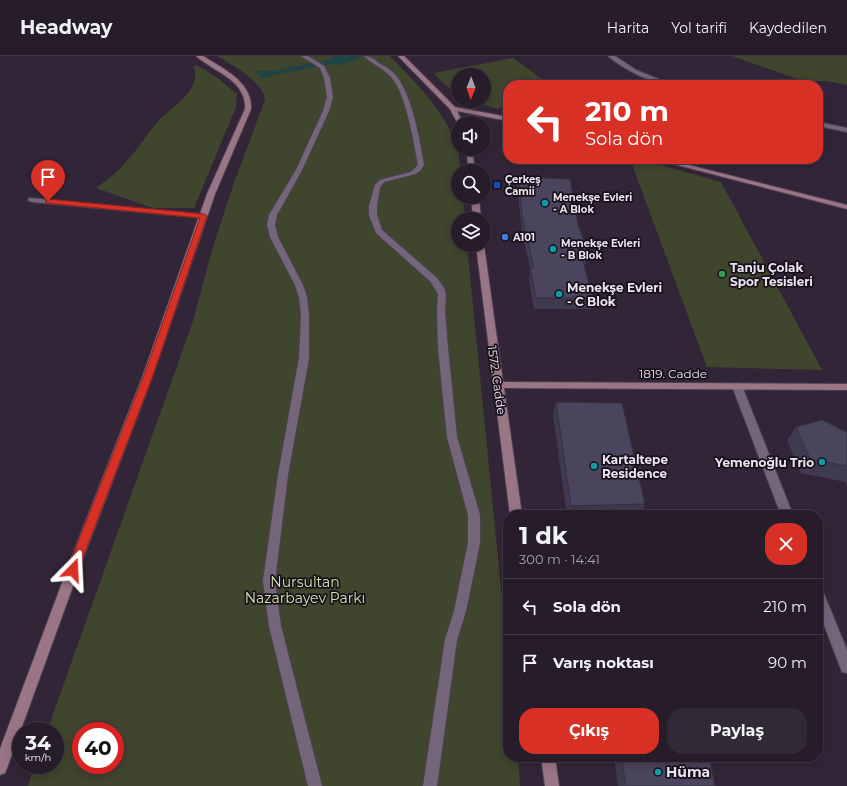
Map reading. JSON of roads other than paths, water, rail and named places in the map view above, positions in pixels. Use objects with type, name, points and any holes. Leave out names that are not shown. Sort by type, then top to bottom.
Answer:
[{"type":"street","points":[[0,768],[78,556],[147,378],[220,172],[248,109],[246,92],[240,85],[222,70],[199,56]]},
{"type":"street","points":[[304,56],[319,64],[328,84],[330,102],[299,170],[273,215],[271,225],[274,237],[299,284],[303,297],[305,315],[304,358],[283,475],[269,580],[275,626],[315,786]]},
{"type":"street","points":[[367,56],[391,74],[399,83],[407,105],[420,165],[418,170],[413,173],[382,181],[377,186],[373,206],[373,215],[379,231],[440,288],[442,294],[441,311],[443,348],[452,437],[474,515],[474,543],[460,611],[451,640],[430,786]]},
{"type":"street","points":[[401,56],[451,106]]},
{"type":"street","points":[[611,56],[634,71],[657,80]]},
{"type":"street","points":[[453,108],[503,118]]},
{"type":"street","points":[[453,108],[457,116]]},
{"type":"street","points":[[823,125],[847,130]]},
{"type":"street","points":[[677,164],[847,207]]},
{"type":"street","points":[[32,200],[204,216]]},
{"type":"street","name":"1572. Cadde","points":[[481,252],[515,510]]},
{"type":"street","name":"1819. Cadde","points":[[498,385],[847,387]]},
{"type":"street","points":[[737,386],[785,510]]},
{"type":"street","points":[[823,606],[847,667]]},
{"type":"street","points":[[549,762],[552,786]]},
{"type":"place","name":"Çerkeş Camii","points":[[497,185]]},
{"type":"place","name":"Menekşe Evleri - A Blok","points":[[545,203]]},
{"type":"place","name":"A101","points":[[505,237]]},
{"type":"place","name":"Menekşe Evleri - B Blok","points":[[553,249]]},
{"type":"place","name":"Tanju Çolak Spor Tesisleri","points":[[722,274]]},
{"type":"place","name":"Menekşe Evleri - C Blok","points":[[559,294]]},
{"type":"place","name":"Yemenoğlu Trio","points":[[822,462]]},
{"type":"place","name":"Kartaltepe Residence","points":[[594,466]]},
{"type":"place","name":"Hüma","points":[[658,772]]},
{"type":"park label","name":"Nursultan Nazarbayev Parkı","points":[[305,590]]}]
